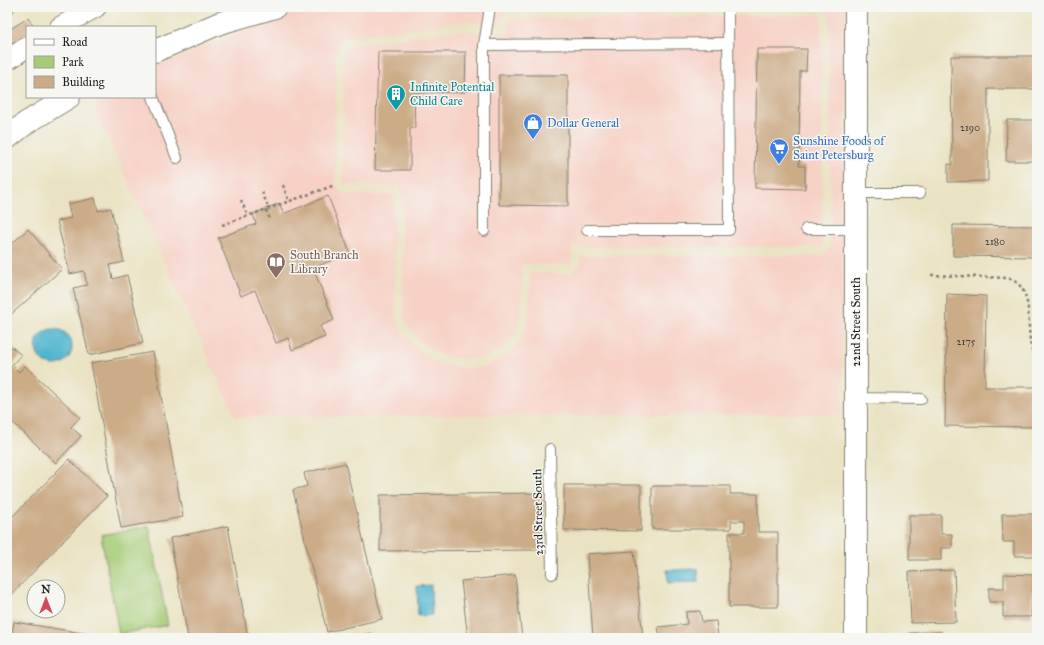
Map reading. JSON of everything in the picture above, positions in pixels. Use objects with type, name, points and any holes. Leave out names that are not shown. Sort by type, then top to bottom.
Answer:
[{"type":"street","points":[[62,26],[96,7]]},
{"type":"street","points":[[156,50],[220,23],[275,7]]},
{"type":"street","name":"22nd Street South","points":[[856,7],[856,638]]},
{"type":"street","points":[[7,58],[10,59],[26,48]]},
{"type":"street","points":[[7,138],[67,98]]},
{"type":"lane","points":[[484,231],[484,45],[490,7]]},
{"type":"lane","points":[[587,230],[729,230],[728,7]]},
{"type":"lane","points":[[484,45],[728,43]]},
{"type":"lane","points":[[153,98],[177,158]]},
{"type":"lane","points":[[856,193],[920,193]]},
{"type":"lane","points":[[806,229],[856,229]]},
{"type":"lane","points":[[856,398],[921,399]]},
{"type":"lane","name":"23rd Street South","points":[[550,449],[552,574]]},
{"type":"path","points":[[283,185],[289,202]]},
{"type":"path","points":[[222,225],[334,185]]},
{"type":"path","points":[[262,192],[270,219]]},
{"type":"path","points":[[241,200],[248,216]]},
{"type":"path","points":[[931,275],[1008,278],[1014,280],[1019,284],[1027,300],[1031,350],[1037,359]]},
{"type":"shaded area","points":[[323,7],[772,7],[508,10],[501,19],[501,26],[464,21],[343,38],[336,47],[335,185],[343,194],[393,195],[397,323],[403,333],[418,350],[437,363],[461,368],[484,367],[507,356],[522,339],[529,317],[530,273],[571,274],[580,265],[580,256],[823,256],[831,247],[829,15],[822,7],[847,7],[842,414],[235,417],[95,109],[100,98],[156,98],[156,67],[260,23]]},
{"type":"shaded area","points":[[821,15],[823,247],[572,247],[572,265],[522,264],[521,314],[516,333],[504,348],[484,358],[462,359],[441,355],[423,344],[409,327],[404,318],[401,186],[343,185],[344,47],[463,30],[505,35],[509,32],[509,19]]},
{"type":"green space","points":[[149,526],[168,625],[119,634],[101,535]]},
{"type":"water","points":[[54,329],[64,332],[69,337],[72,347],[69,357],[64,362],[54,365],[44,362],[39,357],[36,347],[39,337],[44,332]]},
{"type":"water","points":[[698,569],[698,582],[668,583],[667,570]]},
{"type":"water","points":[[431,585],[432,615],[418,616],[417,586]]},
{"type":"building","points":[[7,7],[16,7],[8,19],[7,18]]},
{"type":"building","points":[[28,18],[33,26],[26,26],[26,41],[7,52],[7,31]]},
{"type":"building","points":[[757,49],[807,49],[806,71],[800,71],[799,166],[805,166],[805,189],[755,188]]},
{"type":"building","name":"Infinite Potential Child Care","points":[[378,52],[466,52],[465,92],[414,93],[415,128],[410,128],[410,170],[375,170]]},
{"type":"building","points":[[951,56],[1037,56],[1037,89],[988,89],[988,181],[948,182],[948,164],[952,165]]},
{"type":"building","name":"Dollar General","points":[[499,75],[568,75],[568,206],[499,205]]},
{"type":"building","points":[[1007,120],[1037,120],[1037,161],[1006,161]]},
{"type":"building","name":"South Branch Library","points":[[328,196],[350,253],[313,268],[334,320],[320,326],[325,337],[292,350],[288,338],[276,343],[255,290],[241,296],[218,238],[256,224],[253,214],[280,203],[283,214]]},
{"type":"building","points":[[95,198],[98,211],[111,208],[124,262],[110,265],[113,279],[127,275],[143,343],[89,355],[73,288],[87,285],[84,271],[70,274],[57,221],[71,218],[68,204]]},
{"type":"building","points":[[953,225],[1037,226],[1037,257],[953,256]]},
{"type":"building","points":[[28,229],[62,269],[7,318],[7,248]]},
{"type":"building","points":[[947,294],[986,296],[985,387],[1037,387],[1037,427],[945,426]]},
{"type":"building","points":[[7,343],[21,355],[12,365],[19,372],[25,366],[80,417],[71,427],[81,436],[56,463],[7,417]]},
{"type":"building","points":[[153,352],[183,517],[121,528],[91,363]]},
{"type":"building","points":[[69,459],[107,496],[7,599],[7,522]]},
{"type":"building","points":[[345,463],[382,619],[327,632],[293,490],[307,486],[304,473]]},
{"type":"building","points":[[564,485],[641,485],[641,531],[564,530]]},
{"type":"building","points":[[652,486],[730,486],[730,494],[758,494],[758,532],[778,532],[778,607],[729,607],[729,533],[744,533],[744,521],[731,521],[731,529],[652,529]]},
{"type":"building","points":[[543,493],[542,550],[380,551],[380,495]]},
{"type":"building","points":[[1002,514],[1036,514],[1036,556],[1014,556],[1014,542],[1003,542]]},
{"type":"building","points":[[909,515],[941,515],[941,534],[952,534],[952,548],[941,548],[941,560],[909,560]]},
{"type":"building","points":[[228,526],[248,638],[188,638],[170,538]]},
{"type":"building","points":[[634,551],[643,638],[593,638],[587,554]]},
{"type":"building","points":[[954,570],[956,622],[911,623],[909,572]]},
{"type":"building","points":[[1004,574],[1033,575],[1031,617],[1003,617],[1003,602],[989,602],[989,588],[1004,588]]},
{"type":"building","points":[[515,575],[522,638],[468,638],[461,581]]},
{"type":"building","points":[[700,611],[702,622],[716,621],[718,638],[660,638],[658,627],[687,624],[686,612]]},
{"type":"building","points":[[14,622],[108,637],[108,638],[11,638]]},
{"type":"building","points":[[941,632],[941,638],[909,638],[909,633]]},
{"type":"building","points":[[370,633],[371,638],[354,638],[354,637]]},
{"type":"building","points":[[1004,636],[1029,636],[1029,638],[1004,638]]},
{"type":"place","name":"Infinite Potential Child Care","points":[[396,111]]},
{"type":"place","name":"Dollar General","points":[[533,140]]},
{"type":"place","name":"Sunshine Foods of Saint Petersburg","points":[[779,165]]},
{"type":"place","name":"South Branch Library","points":[[276,279]]}]
